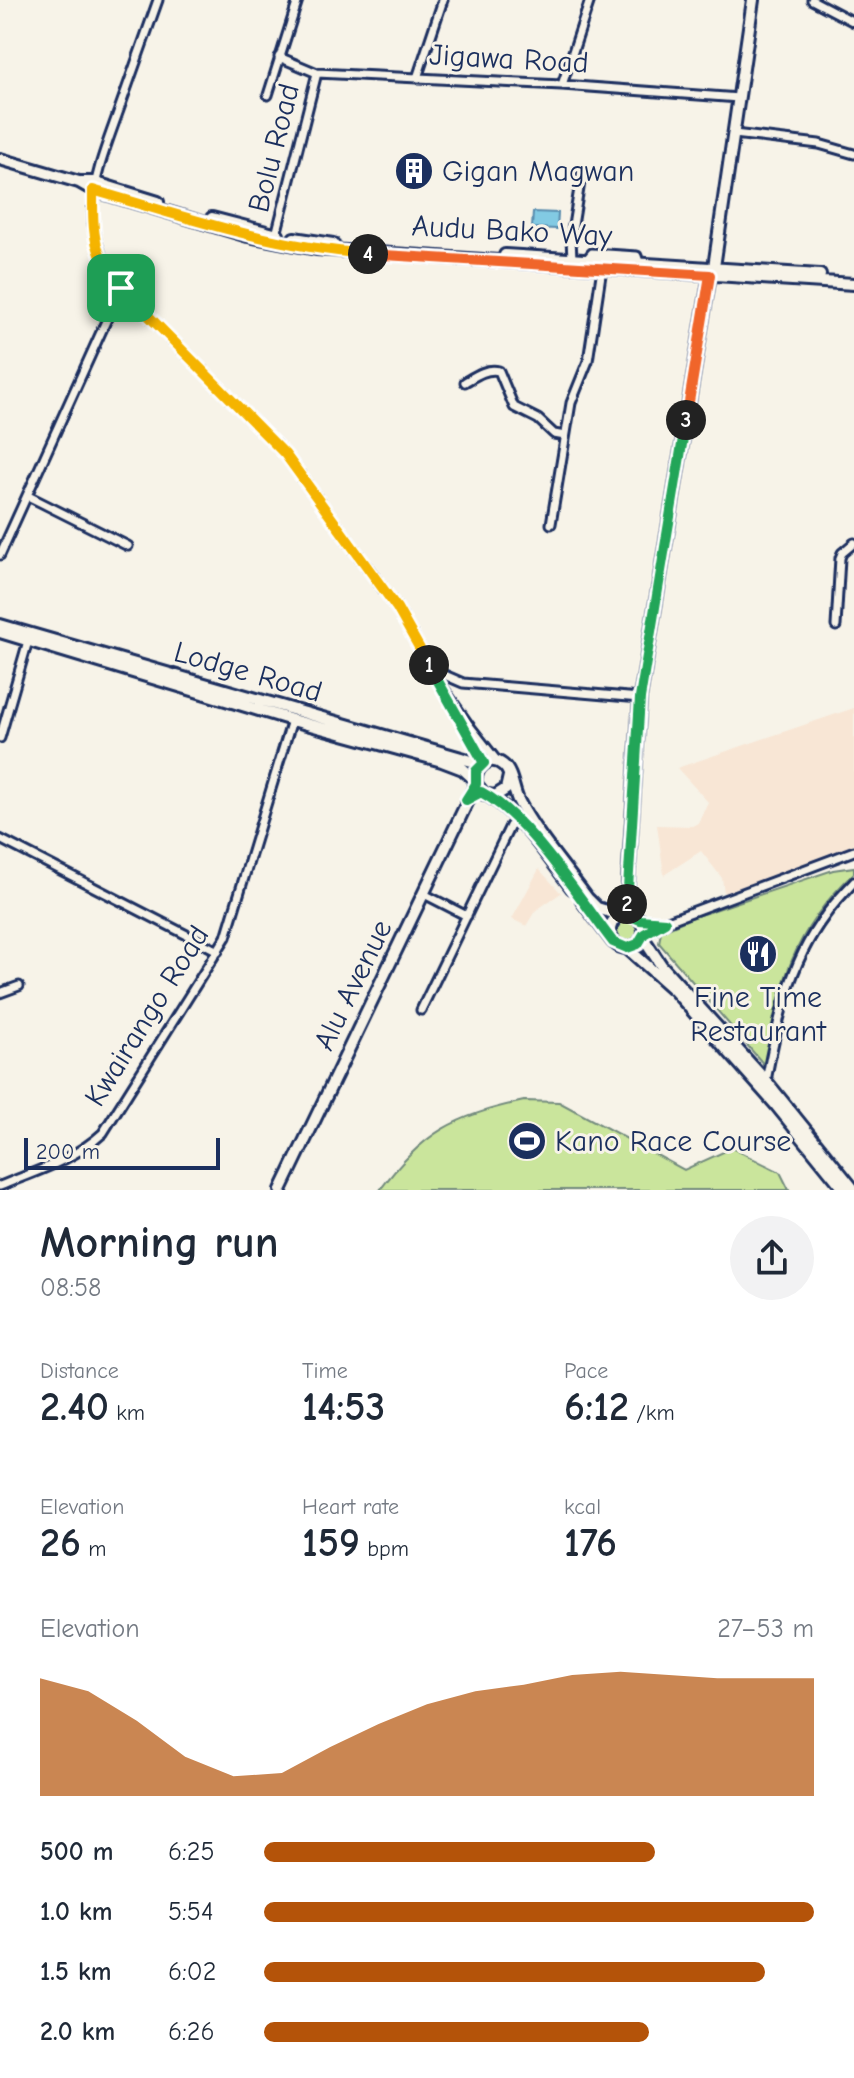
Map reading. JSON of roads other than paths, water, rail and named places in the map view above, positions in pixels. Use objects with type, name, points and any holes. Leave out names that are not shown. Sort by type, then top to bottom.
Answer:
[{"type":"street","points":[[158,0],[93,186],[93,227],[98,253],[104,267],[121,288],[285,454],[397,608],[483,764]]},
{"type":"street","points":[[268,95],[298,0]]},
{"type":"street","points":[[417,78],[443,0]]},
{"type":"street","points":[[562,85],[590,0]]},
{"type":"street","points":[[753,0],[712,271],[640,698],[623,915],[611,924],[610,930],[613,942],[627,948],[674,990],[776,1105],[845,1190]]},
{"type":"street","points":[[812,0],[854,22]]},
{"type":"street","name":"Jigawa Road","points":[[279,57],[317,73],[562,85],[739,98]]},
{"type":"street","name":"Bolu Road","points":[[276,235],[317,73]]},
{"type":"street","points":[[734,134],[819,144],[854,154]]},
{"type":"street","name":"Audu Bako Way","points":[[0,159],[276,235],[362,247],[639,262],[854,284]]},
{"type":"street","points":[[572,259],[571,238],[582,170]]},
{"type":"street","name":"Audu Bako Way","points":[[93,186],[248,236],[316,249],[602,268],[854,278]]},
{"type":"street","points":[[551,524],[573,393],[588,361],[602,268]]},
{"type":"street","points":[[0,555],[121,288]]},
{"type":"street","points":[[465,382],[491,370],[499,371],[514,407],[538,419],[554,434],[565,436]]},
{"type":"street","points":[[28,496],[128,546]]},
{"type":"street","points":[[836,626],[840,558],[854,543]]},
{"type":"street","name":"Lodge Road","points":[[0,625],[483,764]]},
{"type":"street","name":"Lodge Road","points":[[0,632],[463,769],[527,829],[613,942]]},
{"type":"street","points":[[0,738],[28,641]]},
{"type":"street","points":[[431,669],[463,683],[640,698]]},
{"type":"street","points":[[437,679],[509,776],[527,814],[587,898],[597,908],[640,920],[665,922]]},
{"type":"street","name":"Kwairango Road","points":[[0,1186],[58,1163],[83,1150],[103,1133],[218,951],[231,924],[292,720]]},
{"type":"street","points":[[499,763],[483,764],[476,771],[480,788],[501,793],[509,782],[509,776]]},
{"type":"street","name":"Alu Avenue","points":[[281,1190],[466,800],[480,788]]},
{"type":"street","points":[[421,1010],[510,826]]},
{"type":"street","points":[[0,839],[218,951]]},
{"type":"street","points":[[627,948],[638,944],[643,936],[665,922],[854,851]]},
{"type":"street","points":[[766,1081],[787,989],[802,952],[825,915],[854,882]]},
{"type":"street","points":[[424,894],[467,916]]},
{"type":"street","points":[[640,920],[643,936],[661,965],[766,1081],[854,1190]]},
{"type":"street","points":[[0,993],[19,986]]},
{"type":"water","points":[[533,212],[558,213],[557,229],[532,228]]},
{"type":"place","name":"Gigan Magwan","points":[[414,171]]},
{"type":"place","name":"Fine Time Restaurant","points":[[758,954]]},
{"type":"place","name":"Kano Race Course","points":[[527,1141]]}]
